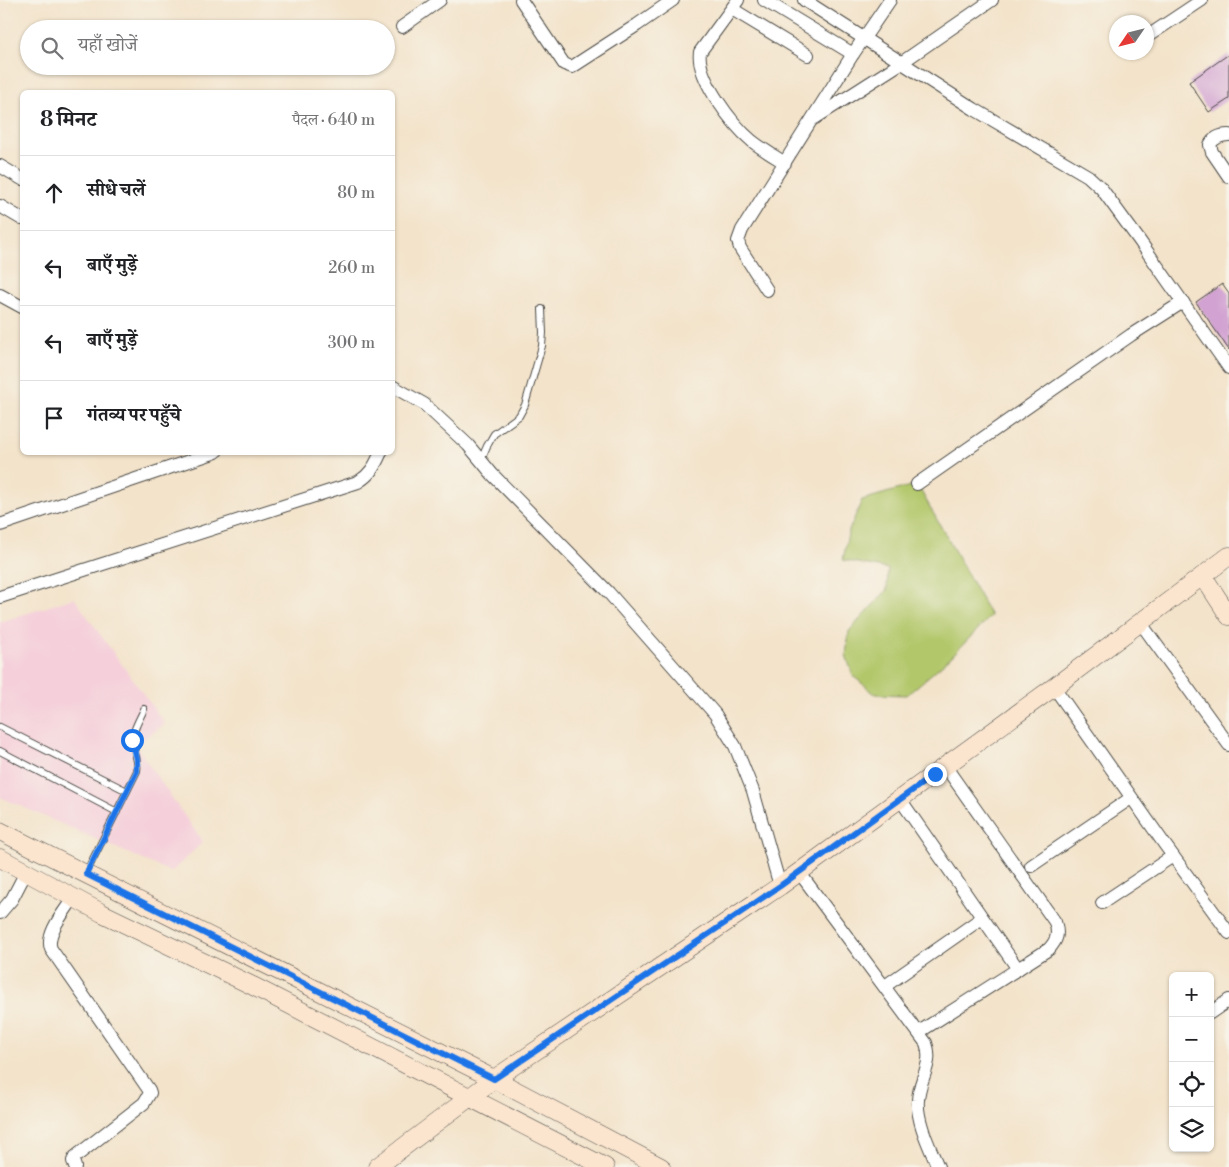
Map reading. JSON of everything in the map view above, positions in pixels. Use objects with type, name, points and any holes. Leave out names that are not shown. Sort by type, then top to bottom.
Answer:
[{"type":"street","points":[[402,27],[440,0]]},
{"type":"street","points":[[521,0],[564,64],[572,67],[673,0]]},
{"type":"street","points":[[764,0],[853,54]]},
{"type":"street","points":[[804,0],[974,109],[1088,176],[1100,188],[1229,368]]},
{"type":"street","points":[[767,290],[744,256],[738,241],[742,230],[853,54],[890,0]]},
{"type":"street","points":[[812,120],[901,63],[992,0]]},
{"type":"street","points":[[1154,32],[1202,0]]},
{"type":"street","points":[[785,162],[754,143],[731,120],[707,82],[699,60],[700,52],[735,4],[808,55]]},
{"type":"street","points":[[1229,135],[1218,136],[1212,140],[1210,145],[1212,152],[1229,177]]},
{"type":"street","points":[[0,166],[20,178]]},
{"type":"street","points":[[0,206],[20,218]]},
{"type":"street","points":[[0,295],[20,306]]},
{"type":"street","points":[[917,484],[1130,335],[1183,302]]},
{"type":"street","points":[[395,388],[424,404],[468,445],[500,482],[609,593],[715,714],[735,746],[753,791],[780,886]]},
{"type":"street","points":[[0,525],[207,455]]},
{"type":"street","points":[[0,597],[358,482],[367,477],[380,455]]},
{"type":"street","points":[[377,1167],[494,1079],[780,886],[1054,687],[1229,556]]},
{"type":"street","points":[[1203,576],[1229,616]]},
{"type":"street","points":[[1140,622],[1229,745]]},
{"type":"street","points":[[1054,687],[1172,856],[1229,933]]},
{"type":"street","points":[[919,1032],[1049,949],[1055,942],[1057,929],[1055,922],[945,766]]},
{"type":"street","points":[[1031,866],[1131,798]]},
{"type":"street","points":[[900,799],[1018,969]]},
{"type":"street","points":[[0,831],[494,1079],[661,1167]]},
{"type":"street","points":[[1102,903],[1172,856]]},
{"type":"street","points":[[0,858],[74,898],[261,990],[605,1167]]},
{"type":"street","points":[[0,913],[12,899],[26,872]]},
{"type":"street","points":[[799,872],[926,1043],[930,1056],[917,1102],[927,1142],[938,1167]]},
{"type":"street","points":[[74,898],[50,936],[49,944],[150,1093],[144,1102],[74,1157],[75,1167]]},
{"type":"street","points":[[885,986],[982,918]]},
{"type":"street","points":[[1214,1010],[1229,1000]]},
{"type":"lane","points":[[481,460],[490,440],[499,430],[519,416],[525,405],[542,346],[544,333],[542,310]]},
{"type":"lane","points":[[86,874],[137,771],[138,765],[133,745],[133,736],[144,709]]},
{"type":"lane","points":[[0,727],[127,791]]},
{"type":"lane","points":[[0,751],[117,812]]},
{"type":"shaded area","points":[[74,598],[165,724],[135,745],[203,842],[171,872],[0,797],[0,622]]},
{"type":"green space","points":[[917,484],[991,616],[951,657],[907,695],[875,694],[853,676],[846,655],[849,631],[887,590],[888,569],[843,560],[848,533],[862,500]]},
{"type":"building","points":[[1229,54],[1229,99],[1209,112],[1189,82]]},
{"type":"building","points":[[1222,284],[1229,294],[1229,350],[1196,302]]},
{"type":"route","points":[[132,740],[138,765],[137,771],[86,874],[494,1079],[780,886],[935,774]]}]
